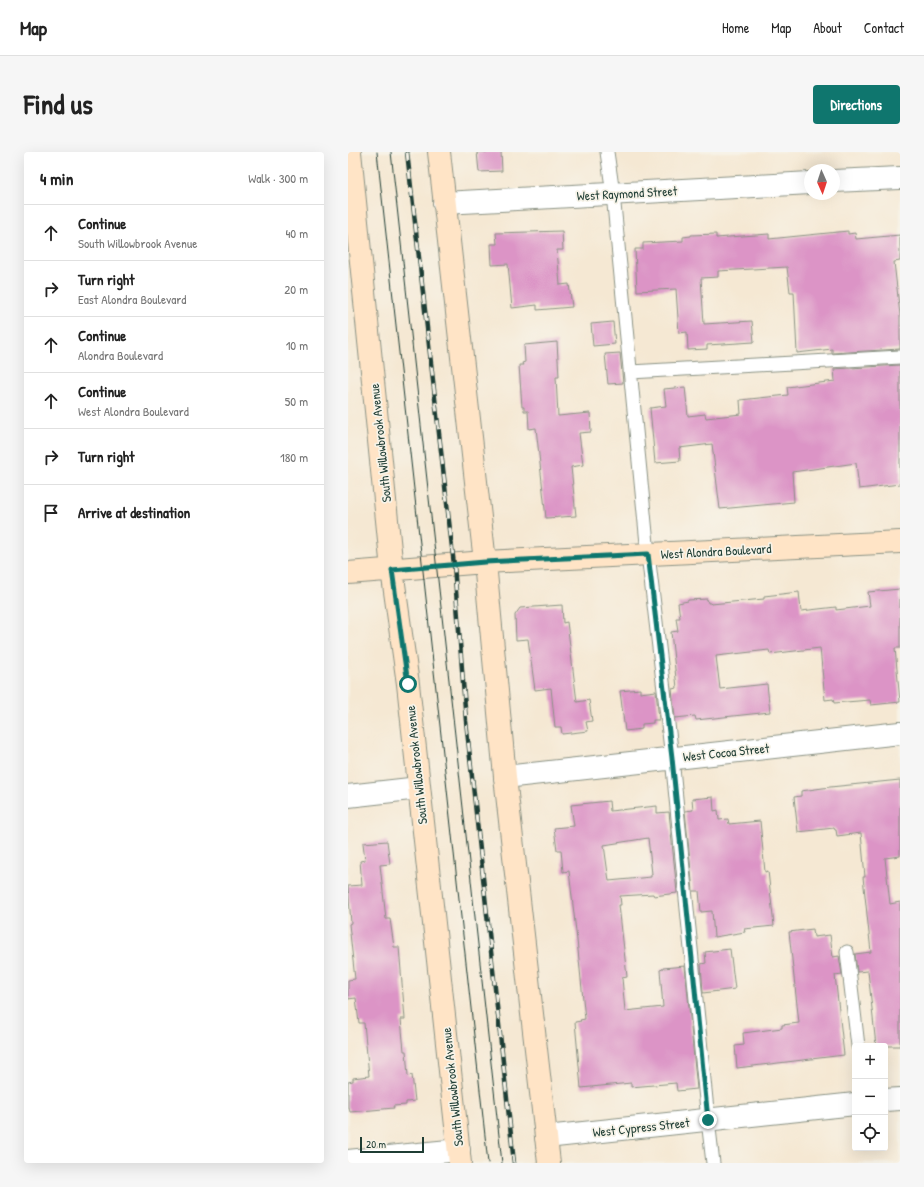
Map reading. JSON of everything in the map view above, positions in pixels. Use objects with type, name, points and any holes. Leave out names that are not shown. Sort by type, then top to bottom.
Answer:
[{"type":"street","name":"South Willowbrook Avenue","points":[[350,152],[352,212],[392,570],[408,684],[459,1156]]},
{"type":"street","points":[[439,152],[485,562],[505,777],[549,1163]]},
{"type":"street","points":[[840,182],[900,178]]},
{"type":"street","name":"West Raymond Street","points":[[444,203],[804,183]]},
{"type":"street","name":"West Alondra Boulevard","points":[[348,573],[485,562],[900,542]]},
{"type":"street","name":"West Cocoa Street","points":[[505,777],[900,733]]},
{"type":"street","points":[[348,796],[419,788]]},
{"type":"street","points":[[888,1100],[900,1099]]},
{"type":"street","name":"West Cypress Street","points":[[546,1138],[852,1104]]},
{"type":"street","points":[[348,1161],[459,1156]]},
{"type":"lane","points":[[607,152],[613,194],[648,554],[672,758],[713,1163]]},
{"type":"lane","points":[[630,372],[900,357]]},
{"type":"lane","points":[[847,952],[858,1043]]},
{"type":"building","points":[[477,152],[501,152],[502,171],[479,172]]},
{"type":"building","points":[[562,231],[563,250],[557,250],[560,285],[569,284],[572,307],[537,310],[537,305],[512,308],[508,264],[492,265],[491,244],[497,244],[496,233]]},
{"type":"building","points":[[848,231],[848,234],[855,233],[856,239],[900,235],[900,261],[894,262],[900,315],[900,349],[832,353],[832,349],[797,353],[794,292],[790,292],[787,267],[718,271],[718,277],[701,278],[704,324],[752,321],[754,342],[707,345],[707,349],[688,350],[687,332],[679,333],[676,289],[637,291],[635,249],[643,249],[643,243],[683,241],[683,237],[691,235],[716,234],[716,238],[769,234],[769,239]]},
{"type":"building","points":[[613,322],[615,344],[593,346],[591,324]]},
{"type":"building","points":[[557,342],[559,377],[556,377],[558,416],[590,413],[591,432],[579,433],[583,465],[571,467],[576,516],[546,518],[536,428],[529,429],[528,411],[524,411],[524,407],[522,407],[519,365],[523,365],[522,363],[525,362],[524,345]]},
{"type":"building","points":[[620,353],[623,383],[608,384],[605,354]]},
{"type":"building","points":[[900,365],[900,484],[859,489],[856,463],[792,472],[794,502],[720,509],[712,444],[679,448],[680,461],[655,463],[650,408],[666,406],[664,389],[685,387],[688,416],[705,414],[706,418],[741,414],[740,400],[788,395],[787,387],[835,381],[834,369]]},
{"type":"building","points":[[900,589],[900,648],[895,648],[900,702],[871,705],[870,700],[834,703],[833,699],[825,700],[820,648],[770,654],[769,650],[716,656],[720,689],[767,684],[770,712],[696,720],[695,716],[675,718],[672,689],[677,688],[671,632],[678,631],[676,618],[680,618],[678,603],[688,600],[707,599],[708,603],[711,604],[764,599],[764,596],[799,592],[801,611],[836,607],[836,610],[870,606],[868,592]]},
{"type":"building","points":[[562,605],[563,623],[567,622],[577,702],[589,700],[592,721],[586,722],[588,731],[562,734],[561,727],[555,727],[551,688],[535,690],[528,639],[516,640],[515,615],[520,608]]},
{"type":"building","points":[[640,689],[640,693],[656,691],[659,720],[653,720],[653,723],[642,724],[642,729],[625,731],[620,691]]},
{"type":"building","points":[[900,780],[900,856],[885,858],[890,904],[900,902],[900,1046],[888,1046],[888,1043],[876,1043],[868,971],[857,972],[855,954],[871,952],[863,877],[865,877],[861,833],[837,836],[834,828],[798,832],[794,797],[801,796],[801,791]]},
{"type":"building","points":[[713,797],[714,811],[718,810],[719,820],[728,819],[729,824],[760,821],[765,872],[768,871],[774,926],[744,929],[745,932],[714,937],[712,911],[701,912],[699,891],[693,891],[685,811],[693,810],[692,799]]},
{"type":"building","points":[[609,801],[610,811],[657,806],[657,813],[669,812],[677,893],[654,896],[653,894],[620,896],[621,905],[619,905],[627,977],[622,978],[625,1011],[663,1007],[660,970],[663,968],[685,966],[697,1089],[677,1091],[676,1083],[631,1087],[631,1083],[581,1088],[575,1022],[585,1019],[577,940],[569,871],[563,872],[561,850],[557,850],[554,828],[574,826],[571,805]],"holes":[[[648,838],[652,874],[651,877],[609,881],[604,845]]]},
{"type":"building","points":[[387,841],[390,864],[380,865],[386,919],[390,919],[394,947],[399,947],[405,1019],[401,1019],[404,1051],[406,1051],[408,1076],[412,1075],[415,1101],[406,1102],[406,1105],[393,1106],[394,1108],[350,1112],[348,1108],[348,1082],[353,1081],[353,1078],[369,1076],[364,1023],[359,1023],[356,998],[348,999],[348,980],[355,979],[349,924],[351,923],[348,886],[362,885],[360,861],[365,860],[363,843]]},
{"type":"building","points":[[813,929],[814,937],[830,935],[833,957],[839,956],[842,974],[835,975],[844,1055],[737,1068],[735,1046],[744,1045],[743,1033],[782,1028],[782,1025],[799,1023],[789,932]]},
{"type":"building","points":[[730,949],[735,989],[703,993],[701,964],[706,963],[705,952]]},
{"type":"tram line","points":[[377,152],[488,1163]]},
{"type":"tram line","points":[[391,152],[502,1163]]},
{"type":"railway","points":[[407,152],[454,565],[466,721],[514,1163]]},
{"type":"route","points":[[408,684],[392,570],[485,562],[648,554],[672,758],[708,1120]]}]
